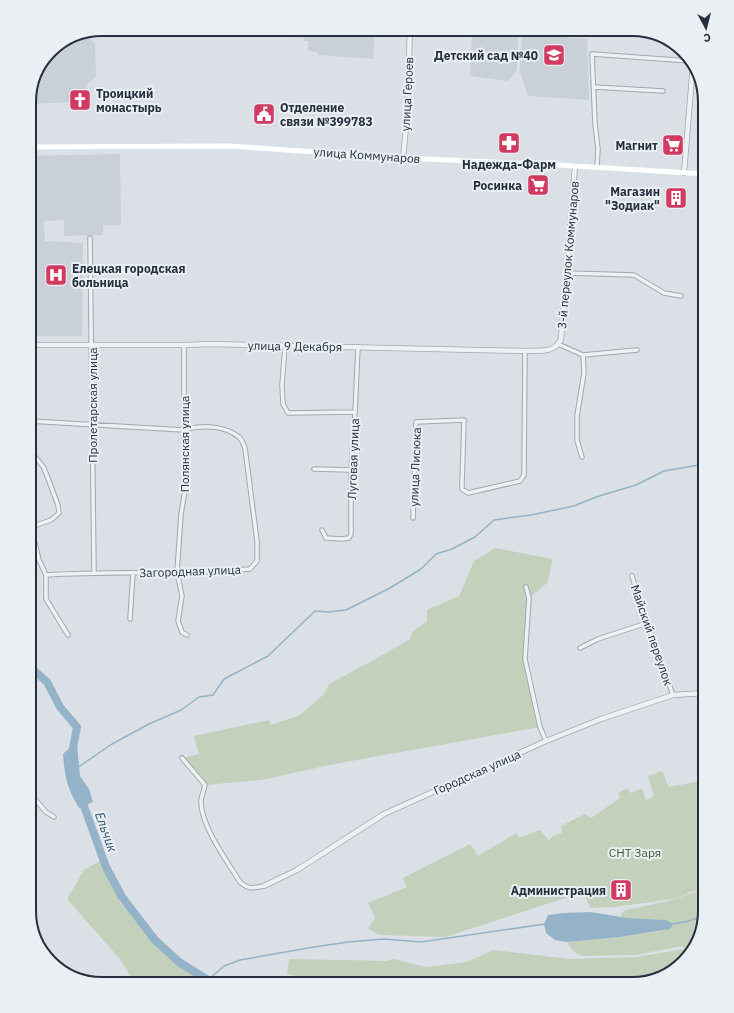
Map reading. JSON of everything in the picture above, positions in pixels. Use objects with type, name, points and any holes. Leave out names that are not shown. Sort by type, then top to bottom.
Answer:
[{"type":"main road","name":"улица Коммунаров","points":[[36,147],[230,146],[403,158],[597,167],[698,174]]},
{"type":"street","name":"улица Героев","points":[[403,158],[407,116],[410,36]]},
{"type":"street","points":[[597,167],[598,149],[595,124],[592,54],[683,60]]},
{"type":"street","points":[[684,173],[693,77]]},
{"type":"street","points":[[594,88],[663,91]]},
{"type":"street","name":"3-й переулок Коммунаров","points":[[558,344],[561,339],[575,166]]},
{"type":"street","name":"Пролетарская улица","points":[[90,238],[94,572]]},
{"type":"street","points":[[567,273],[634,275],[664,293],[681,296]]},
{"type":"street","name":"улица 9 Декабря","points":[[36,345],[211,344],[525,351],[550,350],[555,348],[558,344]]},
{"type":"street","points":[[558,344],[582,355],[637,350]]},
{"type":"street","name":"Полянская улица","points":[[184,345],[184,430],[186,485],[181,514],[177,572],[182,596],[178,621],[182,632],[187,635]]},
{"type":"street","points":[[285,346],[282,385],[283,404],[288,413],[355,412]]},
{"type":"street","name":"Луговая улица","points":[[322,530],[326,538],[349,538],[351,534],[351,470],[358,347]]},
{"type":"street","name":"улица Лисюка","points":[[413,518],[416,422],[464,420],[462,490],[468,493],[520,481],[524,475],[525,351]]},
{"type":"street","points":[[582,355],[584,374],[577,416],[577,440],[582,457]]},
{"type":"street","points":[[36,421],[184,430]]},
{"type":"street","name":"Загородная улица","points":[[46,575],[94,572],[133,573],[250,569],[257,561],[257,541],[245,448],[240,437],[222,428],[196,426],[184,430]]},
{"type":"street","points":[[36,458],[44,468],[58,505],[59,513],[51,520],[36,525]]},
{"type":"street","points":[[314,469],[351,470]]},
{"type":"street","points":[[36,548],[39,560],[46,575],[46,599],[68,635]]},
{"type":"street","points":[[130,619],[133,573]]},
{"type":"street","name":"Майский переулок","points":[[632,576],[673,695]]},
{"type":"street","points":[[526,587],[529,598],[525,659],[540,728],[546,741]]},
{"type":"street","points":[[580,648],[598,639],[647,623]]},
{"type":"street","name":"Городская улица","points":[[264,886],[297,870],[384,814],[546,741],[601,719],[673,695],[698,693]]},
{"type":"street","points":[[182,758],[205,785],[201,799],[202,809],[208,830],[240,882],[246,888],[264,886]]},
{"type":"street","points":[[36,800],[46,812],[54,817]]},
{"type":"shaded area","points":[[375,36],[373,59],[319,55],[317,52],[308,51],[308,41],[304,41],[304,38],[285,37]]},
{"type":"shaded area","points":[[472,36],[518,36],[517,70],[508,81],[470,76]]},
{"type":"shaded area","name":"Детский сад №40","points":[[522,36],[548,36],[587,39],[589,100],[528,96],[520,72]]},
{"type":"shaded area","points":[[89,37],[95,44],[96,76],[86,86],[86,97],[74,97],[74,102],[36,104],[38,85],[47,65],[55,55],[65,47]]},
{"type":"shaded area","name":"Елецкая городская больница","points":[[120,154],[121,225],[103,225],[103,235],[64,236],[64,220],[44,221],[45,241],[83,243],[82,336],[36,336],[36,156]]},
{"type":"green space","points":[[495,548],[553,559],[547,583],[529,598],[526,653],[540,727],[334,764],[262,780],[205,785],[182,758],[199,754],[194,736],[269,720],[271,725],[300,715],[324,694],[329,684],[410,639],[412,632],[427,621],[427,610],[459,596],[474,561]]},
{"type":"green space","name":"СНТ Заря","points":[[662,771],[669,787],[698,781],[698,890],[673,899],[615,907],[590,908],[584,892],[445,937],[380,935],[368,929],[375,918],[368,903],[407,887],[403,878],[470,844],[478,856],[516,833],[519,838],[540,830],[549,840],[554,835],[562,833],[561,826],[585,814],[591,818],[620,798],[618,793],[627,788],[630,793],[642,788],[646,800],[654,796],[648,776]]},
{"type":"green space","points":[[105,858],[120,903],[169,952],[208,977],[131,977],[119,958],[67,899],[84,870]]},
{"type":"green space","points":[[698,891],[696,928],[685,950],[682,946],[636,955],[582,956],[577,954],[567,942],[661,931],[666,920],[621,918],[621,914],[626,910],[668,901]]},
{"type":"green space","points":[[683,949],[684,951],[679,958],[657,972],[649,975],[632,977],[303,977],[287,974],[289,959],[387,961],[393,959],[426,967],[467,962],[493,950],[570,959],[637,957]]},
{"type":"water","points":[[74,744],[77,744],[80,776],[89,789],[93,802],[79,808],[67,782],[63,754]]},
{"type":"water","points":[[591,912],[627,918],[666,920],[673,924],[670,929],[620,937],[567,942],[555,940],[546,933],[544,924],[548,915]]},
{"type":"waterway","points":[[77,768],[112,744],[149,724],[181,710],[199,697],[213,695],[224,679],[268,656],[315,611],[328,612],[346,610],[390,588],[421,569],[436,554],[452,549],[475,537],[494,520],[531,515],[574,506],[596,497],[636,485],[664,471],[698,465]]},
{"type":"waterway","name":"Ельчик","points":[[36,672],[47,682],[60,707],[77,727],[72,753]]},
{"type":"waterway","name":"Ельчик","points":[[80,795],[106,867],[122,897],[155,940],[179,962],[203,977]]},
{"type":"waterway","points":[[673,924],[697,918]]},
{"type":"waterway","points":[[211,977],[224,966],[240,960],[314,947],[384,939],[421,942],[545,924]]},
{"type":"place","name":"Детский сад №40","points":[[554,55]]},
{"type":"place","name":"Троицкий монастырь","points":[[80,100]]},
{"type":"place","name":"Отделение связи №399783","points":[[264,114]]},
{"type":"place","name":"Надежда-Фарм","points":[[509,143]]},
{"type":"place","name":"Магнит","points":[[673,145]]},
{"type":"place","name":"Росинка","points":[[538,185]]},
{"type":"place","name":"Магазин \"Зодиак\"","points":[[676,198]]},
{"type":"place","name":"Елецкая городская больница","points":[[56,275]]},
{"type":"place","name":"Администрация","points":[[621,890]]}]
